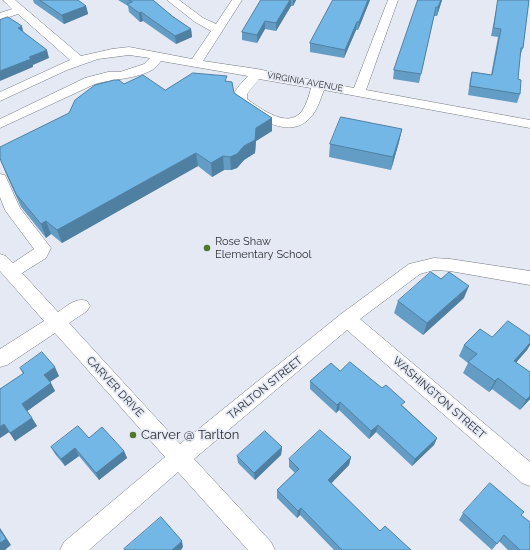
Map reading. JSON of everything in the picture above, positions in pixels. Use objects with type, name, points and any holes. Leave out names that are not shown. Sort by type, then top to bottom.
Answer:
[{"type":"street","points":[[8,0],[79,61]]},
{"type":"street","points":[[172,0],[191,14],[217,29]]},
{"type":"street","points":[[196,62],[237,0]]},
{"type":"street","points":[[359,92],[393,0]]},
{"type":"street","points":[[0,17],[19,10]]},
{"type":"street","points":[[191,14],[211,15],[228,12]]},
{"type":"street","name":"VIRGINIA AVENUE","points":[[0,97],[79,61],[102,53],[129,51],[257,73],[530,124]]},
{"type":"street","points":[[0,124],[99,78],[121,76],[148,67],[159,56]]},
{"type":"street","points":[[257,73],[240,94],[240,101],[274,121],[287,123],[299,121],[306,116],[319,85]]},
{"type":"street","points":[[46,76],[68,92]]},
{"type":"street","points":[[0,179],[13,210],[43,248],[40,254],[5,266]]},
{"type":"street","name":"TARLTON STREET","points":[[72,550],[180,457],[347,319],[415,269],[434,264],[450,265],[530,278]]},
{"type":"street","name":"CARVER DRIVE","points":[[5,266],[263,550]]},
{"type":"street","points":[[0,359],[82,306]]},
{"type":"street","name":"WASHINGTON STREET","points":[[347,319],[530,476]]},
{"type":"building","points":[[40,0],[78,0],[86,6],[62,15]]},
{"type":"building","points":[[129,0],[153,0],[191,29],[175,36],[127,4],[132,2]]},
{"type":"building","points":[[261,0],[290,0],[276,23],[265,21],[257,35],[242,32]]},
{"type":"building","points":[[333,0],[368,0],[345,50],[310,43]]},
{"type":"building","points":[[418,0],[441,0],[438,7],[436,7],[421,74],[394,70]]},
{"type":"building","points":[[498,0],[529,0],[523,48],[521,48],[518,79],[521,80],[520,94],[470,86],[472,72],[492,75],[501,29],[494,28]]},
{"type":"building","points":[[8,17],[22,26],[18,28],[47,50],[29,57],[31,59],[0,71],[0,20]]},
{"type":"building","points":[[193,73],[227,76],[225,81],[232,82],[234,93],[272,118],[256,128],[255,140],[244,146],[237,154],[230,157],[223,156],[211,163],[196,153],[57,230],[46,221],[41,224],[16,194],[1,161],[0,147],[69,113],[75,100],[95,85],[114,80],[119,80],[124,84],[143,75],[165,90]]},
{"type":"building","points":[[341,117],[402,129],[393,157],[330,144]]},
{"type":"building","points":[[431,272],[441,279],[449,272],[469,286],[427,323],[398,301]]},
{"type":"building","points":[[508,321],[530,336],[530,343],[514,361],[530,372],[530,396],[526,400],[498,378],[495,381],[468,362],[477,354],[464,345],[480,329],[492,337]]},
{"type":"building","points":[[42,352],[55,367],[44,375],[51,383],[22,404],[32,418],[10,433],[4,424],[0,427],[0,389],[24,373],[20,368]]},
{"type":"building","points":[[350,362],[382,388],[386,385],[405,402],[401,405],[437,438],[415,459],[378,425],[371,431],[340,402],[337,405],[310,381],[331,363],[340,371]]},
{"type":"building","points":[[78,426],[89,438],[102,427],[124,451],[96,473],[75,448],[61,459],[51,447]]},
{"type":"building","points":[[320,430],[351,457],[328,480],[380,531],[385,526],[411,550],[342,550],[301,508],[298,511],[277,490],[299,469],[289,459]]},
{"type":"building","points":[[265,431],[282,447],[254,473],[237,456]]},
{"type":"building","points":[[490,483],[524,512],[521,515],[530,522],[530,550],[520,550],[504,535],[497,544],[463,513]]},
{"type":"building","points":[[161,517],[182,541],[172,550],[124,549]]},
{"type":"building","points":[[0,530],[6,539],[0,543]]},
{"type":"place","name":"Rose Shaw Elementary School","points":[[207,248]]},
{"type":"place","name":"Carver @ Tarlton","points":[[133,435]]}]
